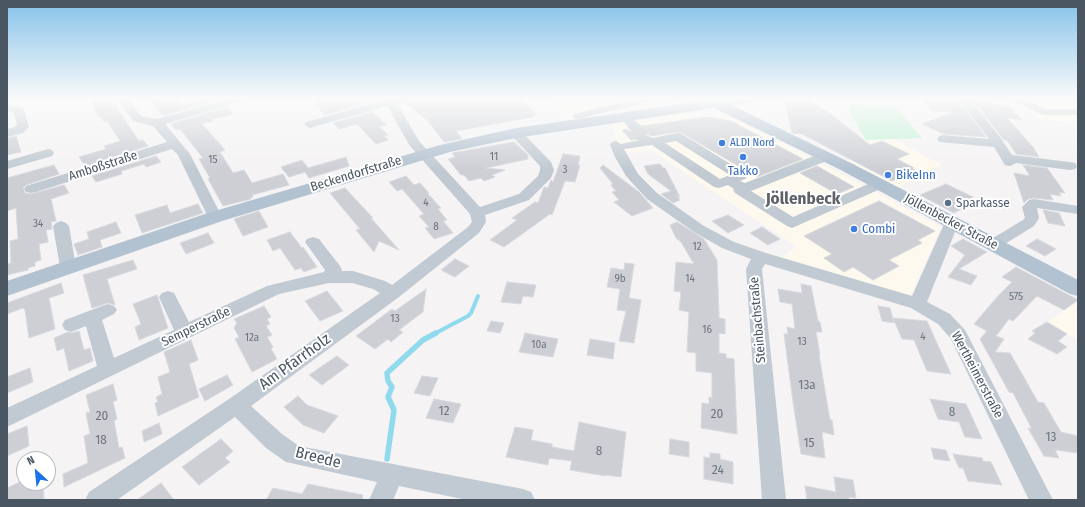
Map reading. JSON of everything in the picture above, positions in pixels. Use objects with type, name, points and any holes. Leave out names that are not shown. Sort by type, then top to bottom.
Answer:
[{"type":"main road","name":"Beckendorfstraße","points":[[7,288],[215,217],[423,154],[516,133],[554,123]]},
{"type":"main road","name":"Jöllenbecker Straße","points":[[753,123],[880,184],[1078,289]]},
{"type":"street","points":[[7,133],[23,127],[23,123]]},
{"type":"street","points":[[157,123],[184,154],[215,217]]},
{"type":"street","points":[[310,124],[315,123]]},
{"type":"street","points":[[402,123],[414,143],[423,154],[477,213],[524,197],[544,178],[547,170],[546,164],[516,133]]},
{"type":"street","points":[[631,123],[636,128]]},
{"type":"street","points":[[982,123],[1008,160],[1070,166]]},
{"type":"street","points":[[943,139],[998,144]]},
{"type":"street","points":[[760,257],[728,245],[699,229],[663,205],[633,176],[621,158],[621,145],[650,141],[719,184],[737,186],[824,157]]},
{"type":"street","name":"Amboßstraße","points":[[31,188],[174,144]]},
{"type":"street","points":[[7,165],[48,153]]},
{"type":"street","points":[[737,186],[792,223],[880,184]]},
{"type":"street","points":[[994,244],[1029,223],[1032,218],[1029,207],[1034,202],[1078,210]]},
{"type":"street","name":"Am Pfarrholz","points":[[97,500],[393,293],[474,230],[479,222],[477,213]]},
{"type":"street","points":[[916,304],[952,222]]},
{"type":"street","points":[[61,226],[68,267]]},
{"type":"street","points":[[313,242],[334,270],[329,277]]},
{"type":"street","name":"Wertheimerstraße","points":[[760,257],[916,304],[934,312],[944,319],[958,335],[1041,500]]},
{"type":"street","name":"Steinbachstraße","points":[[760,257],[754,270],[774,500]]},
{"type":"street","name":"Semperstraße","points":[[7,418],[273,290],[302,282],[329,277],[353,277],[380,284],[393,293]]},
{"type":"street","points":[[168,297],[185,333]]},
{"type":"street","points":[[72,325],[100,314],[108,370]]},
{"type":"street","name":"Breede","points":[[236,404],[274,441],[294,455],[523,500]]},
{"type":"street","points":[[381,500],[392,474]]},
{"type":"shaded area","points":[[625,123],[745,123],[941,227],[912,294],[906,295],[782,258],[796,246],[650,150],[623,153],[611,125]]},
{"type":"shaded area","points":[[853,139],[894,139],[942,165],[899,187],[845,160],[875,158]]},
{"type":"shaded area","points":[[1078,301],[1078,340],[1047,322]]},
{"type":"green space","points":[[856,123],[909,123],[922,138],[866,140]]},
{"type":"building","points":[[108,123],[127,123],[139,141],[143,140],[148,146],[85,166],[79,157],[106,149],[104,146],[120,141]]},
{"type":"building","points":[[207,123],[202,124],[225,150],[220,152],[233,173],[244,170],[252,183],[283,174],[289,185],[252,195],[253,197],[250,198],[251,199],[223,206],[199,159],[203,158],[180,129],[176,130],[171,124]]},
{"type":"building","points":[[333,123],[384,123],[387,125],[379,127],[388,135],[384,136],[388,140],[376,144],[357,124],[339,129]]},
{"type":"building","points":[[429,123],[502,123],[456,131],[462,139],[444,142]]},
{"type":"building","points":[[666,123],[734,123],[803,159],[757,177],[682,133],[678,132],[652,136],[646,134],[642,135],[639,139],[631,140],[622,130],[627,129],[631,132],[639,132],[642,129],[642,126]]},
{"type":"building","points":[[790,123],[842,123],[870,145],[882,141],[909,154],[897,159],[915,170],[892,181],[802,134],[792,133]]},
{"type":"building","points":[[925,123],[975,123],[986,137],[944,134],[922,124]]},
{"type":"building","points":[[990,123],[1011,123],[1033,147],[1039,157],[1016,154],[1007,140],[1004,140]]},
{"type":"building","points":[[16,136],[21,152],[7,155],[7,138]]},
{"type":"building","points":[[514,142],[528,155],[528,159],[486,168],[505,170],[492,175],[495,177],[484,181],[481,178],[469,181],[464,175],[461,175],[448,159],[455,157],[452,153]]},
{"type":"building","points":[[563,154],[580,156],[578,165],[580,165],[575,182],[565,181],[552,215],[550,214],[504,247],[490,240],[517,220],[512,218],[535,202],[538,203],[544,187],[548,188],[551,180],[553,182]]},
{"type":"building","points":[[156,156],[161,162],[146,167],[144,164],[121,171],[122,174],[96,182],[92,176]]},
{"type":"building","points":[[346,157],[349,166],[309,178],[305,172],[289,177],[281,167],[302,160],[308,168]]},
{"type":"building","points":[[659,164],[665,168],[680,197],[677,195],[680,200],[673,203],[661,194],[671,191],[648,174],[644,166]]},
{"type":"building","points":[[54,165],[59,174],[26,185],[23,188],[25,193],[31,194],[64,185],[69,193],[51,199],[56,221],[51,222],[52,229],[46,230],[48,242],[39,244],[41,260],[35,262],[35,266],[28,268],[28,270],[7,275],[7,264],[11,263],[10,241],[18,239],[16,208],[7,211],[7,178]]},
{"type":"building","points":[[603,165],[639,192],[653,208],[632,216],[614,202],[619,200],[612,192],[616,191],[611,185],[613,184],[600,168]]},
{"type":"building","points":[[1023,165],[1047,168],[1065,193],[1059,192],[1061,196],[1050,194],[1053,200],[1034,198],[1028,199],[1024,203],[1014,173],[1030,176]]},
{"type":"building","points":[[817,166],[854,187],[837,194],[800,173]]},
{"type":"building","points":[[406,176],[414,185],[420,183],[429,193],[427,193],[441,208],[438,209],[447,220],[443,221],[453,233],[434,239],[425,228],[429,227],[419,216],[424,214],[402,189],[397,191],[389,182]]},
{"type":"building","points":[[946,184],[973,197],[963,210],[961,209],[954,213],[920,195]]},
{"type":"building","points":[[345,188],[373,218],[371,218],[399,250],[379,241],[374,252],[356,230],[360,229],[330,193]]},
{"type":"building","points":[[879,201],[935,231],[918,240],[922,243],[889,260],[899,266],[873,280],[853,267],[844,272],[824,258],[832,254],[804,236]]},
{"type":"building","points":[[198,204],[203,213],[142,233],[135,215],[167,205],[170,213]]},
{"type":"building","points":[[1043,210],[1059,213],[1065,226],[1048,223]]},
{"type":"building","points":[[259,211],[268,227],[243,236],[234,219]]},
{"type":"building","points":[[728,215],[744,225],[728,233],[712,221]]},
{"type":"building","points":[[116,222],[121,233],[100,240],[102,247],[78,255],[74,244],[89,239],[87,232]]},
{"type":"building","points":[[677,222],[704,239],[717,260],[719,318],[725,319],[725,334],[719,333],[719,353],[726,354],[726,358],[734,359],[737,434],[701,428],[702,403],[709,404],[709,397],[712,398],[712,373],[696,371],[696,353],[687,352],[689,312],[679,310],[681,292],[674,291],[676,262],[694,264],[681,242],[676,238],[670,225]]},
{"type":"building","points":[[762,227],[780,239],[768,245],[750,233]]},
{"type":"building","points":[[290,232],[317,267],[304,272],[301,268],[295,270],[280,248],[273,251],[267,240]]},
{"type":"building","points":[[208,233],[214,243],[186,254],[180,243]]},
{"type":"building","points":[[963,239],[987,252],[959,269],[977,276],[971,285],[948,277],[965,255],[951,246]]},
{"type":"building","points":[[1037,239],[1056,249],[1045,256],[1026,246]]},
{"type":"building","points":[[455,259],[469,266],[455,277],[441,270]]},
{"type":"building","points":[[133,260],[137,269],[107,279],[115,305],[108,303],[92,308],[83,275]]},
{"type":"building","points":[[625,263],[634,264],[629,298],[641,300],[634,343],[619,341],[626,311],[617,310],[620,289],[607,287],[611,268],[624,270]]},
{"type":"building","points":[[1016,267],[1078,300],[1064,310],[1037,296],[1013,321],[1009,319],[996,336],[1004,339],[995,352],[1010,353],[1038,402],[1044,403],[1061,432],[1078,436],[1078,453],[1055,450],[1059,458],[1044,456],[1028,428],[1032,429],[1013,393],[1009,392],[980,339],[987,331],[974,324],[1012,282],[1002,277]]},
{"type":"building","points":[[507,282],[536,285],[533,297],[523,296],[521,304],[501,302]]},
{"type":"building","points":[[61,283],[64,293],[49,298],[55,329],[29,338],[25,310],[23,308],[7,314],[7,303]]},
{"type":"building","points":[[801,284],[811,286],[818,321],[820,322],[822,332],[816,332],[830,420],[832,420],[834,435],[822,432],[825,458],[801,454],[793,402],[784,334],[788,334],[787,327],[795,329],[792,304],[780,302],[778,289],[802,293]]},
{"type":"building","points":[[426,289],[423,312],[399,330],[403,332],[391,342],[388,339],[375,349],[356,336],[392,309],[395,311]]},
{"type":"building","points":[[327,291],[343,311],[320,321],[305,301]]},
{"type":"building","points":[[157,295],[168,328],[139,340],[135,327],[141,324],[133,304]]},
{"type":"building","points":[[264,306],[271,317],[267,319],[270,324],[266,326],[272,335],[267,337],[273,347],[271,349],[277,359],[252,372],[235,339],[239,337],[234,328],[237,323],[234,319]]},
{"type":"building","points":[[878,306],[890,308],[894,323],[882,321]]},
{"type":"building","points":[[893,318],[927,321],[951,374],[927,371],[914,340],[902,339]]},
{"type":"building","points":[[491,321],[504,323],[500,333],[487,331]]},
{"type":"building","points":[[1047,322],[1067,334],[1058,341],[1067,347],[1057,354],[1028,339],[1035,333],[1032,331]]},
{"type":"building","points":[[79,331],[84,350],[90,348],[93,361],[69,371],[64,348],[57,351],[54,338],[68,332],[72,333]]},
{"type":"building","points":[[525,333],[558,339],[553,357],[519,352]]},
{"type":"building","points":[[590,339],[615,343],[613,359],[587,355]]},
{"type":"building","points":[[191,340],[198,360],[189,364],[199,397],[158,416],[155,403],[158,402],[156,397],[162,394],[158,377],[170,372],[164,352]]},
{"type":"building","points":[[337,356],[349,365],[322,385],[309,375]]},
{"type":"building","points":[[30,368],[33,382],[7,393],[7,377]]},
{"type":"building","points":[[227,375],[233,385],[205,401],[199,389]]},
{"type":"building","points":[[422,376],[438,378],[430,396],[414,393]]},
{"type":"building","points":[[113,384],[117,400],[113,402],[117,419],[114,421],[119,448],[122,447],[125,458],[64,487],[63,474],[88,463],[84,436],[90,434],[86,413],[90,412],[86,395]]},
{"type":"building","points":[[298,396],[307,405],[338,416],[324,433],[303,425],[284,407]]},
{"type":"building","points":[[434,399],[461,404],[453,423],[426,418]]},
{"type":"building","points":[[930,399],[966,404],[982,439],[965,437],[959,422],[938,419]]},
{"type":"building","points":[[579,422],[626,432],[621,477],[570,470],[572,461],[549,458],[548,465],[506,457],[515,427],[533,430],[531,440],[552,444],[552,447],[574,451]]},
{"type":"building","points":[[159,423],[162,434],[144,442],[142,431]]},
{"type":"building","points":[[27,426],[29,446],[7,456],[7,434]]},
{"type":"building","points":[[221,439],[233,451],[225,458],[230,462],[199,485],[182,467]]},
{"type":"building","points":[[670,439],[689,442],[689,457],[669,454]]},
{"type":"building","points":[[931,448],[946,450],[950,461],[934,459]]},
{"type":"building","points":[[710,453],[720,454],[720,459],[733,462],[733,484],[704,479],[704,457],[710,458]]},
{"type":"building","points":[[953,454],[982,458],[983,461],[991,462],[1002,485],[968,481],[963,468],[959,468]]},
{"type":"building","points":[[834,477],[853,480],[856,498],[849,497],[849,500],[807,500],[805,486],[836,492]]},
{"type":"building","points":[[161,483],[174,500],[137,500]]},
{"type":"building","points":[[16,484],[16,491],[43,491],[44,500],[8,500],[7,488]]},
{"type":"building","points":[[308,484],[363,495],[362,500],[266,500],[273,488],[302,494]]},
{"type":"waterway","points":[[434,334],[468,316],[471,313],[478,296]]},
{"type":"waterway","points":[[387,459],[394,410],[388,397],[392,387],[388,381],[387,373],[423,340],[436,333]]},
{"type":"tunnel","points":[[635,128],[646,139]]},
{"type":"place","name":"ALDI Nord","points":[[722,143]]},
{"type":"place","name":"Takko","points":[[743,157]]},
{"type":"place","name":"BikeInn","points":[[888,175]]},
{"type":"place","name":"Sparkasse","points":[[948,203]]},
{"type":"place","name":"Combi","points":[[854,229]]},
{"type":"district","name":"Jöllenbeck","points":[[803,199]]}]
